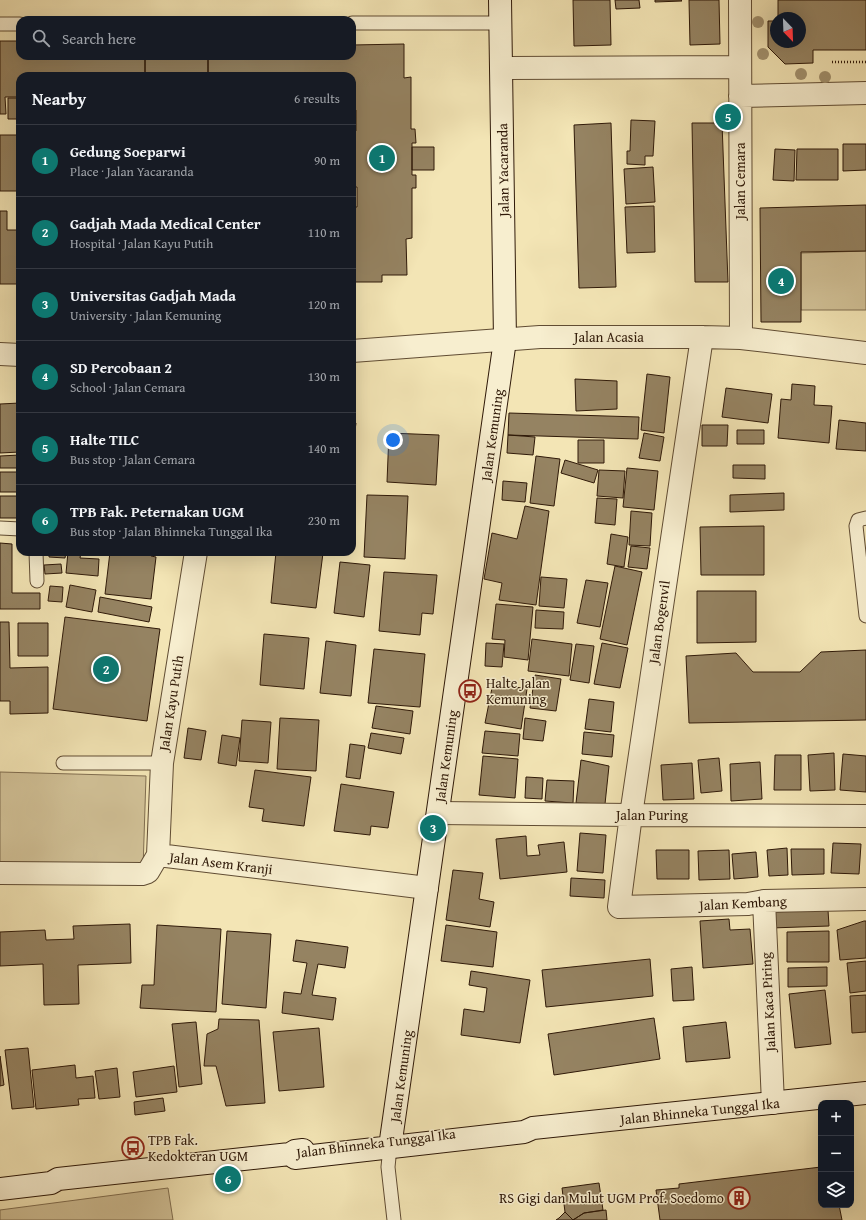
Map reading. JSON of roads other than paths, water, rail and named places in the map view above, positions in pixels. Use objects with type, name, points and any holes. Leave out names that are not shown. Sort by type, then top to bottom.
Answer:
[{"type":"street","name":"Jalan Yacaranda","points":[[500,0],[505,340]]},
{"type":"street","name":"Jalan Cemara","points":[[740,0],[741,338]]},
{"type":"street","points":[[502,68],[740,67]]},
{"type":"street","points":[[740,96],[866,93]]},
{"type":"street","name":"Jalan Acasia","points":[[356,351],[540,337],[702,337],[741,338],[866,353]]},
{"type":"street","name":"Jalan Bogenvil","points":[[619,907],[631,815],[702,337]]},
{"type":"street","name":"Jalan Kemuning","points":[[390,1151],[505,340]]},
{"type":"street","points":[[0,354],[16,355]]},
{"type":"street","name":"Jalan Kayu Putih","points":[[158,855],[162,762],[195,556]]},
{"type":"street","name":"Jalan Puring","points":[[438,813],[866,816]]},
{"type":"street","name":"Jalan Asem Kranji","points":[[0,873],[142,874],[148,872],[158,855],[427,888]]},
{"type":"street","name":"Jalan Kembang","points":[[619,907],[748,904],[764,901],[866,899]]},
{"type":"street","name":"Jalan Kaca Piring","points":[[764,901],[772,1103]]},
{"type":"street","name":"Jalan Bhinneka Tunggal Ika","points":[[0,1189],[51,1183],[58,1179],[290,1154],[295,1150],[390,1151],[524,1125],[533,1128],[866,1093]]},
{"type":"street","name":"Jalan Bhinneka Tunggal Ika","points":[[0,1182],[50,1176],[58,1179]]},
{"type":"lane","points":[[356,23],[501,23]]},
{"type":"lane","points":[[0,24],[16,24]]},
{"type":"lane","points":[[866,518],[858,520],[856,526],[866,616]]},
{"type":"lane","points":[[0,528],[16,529]]},
{"type":"lane","points":[[36,556],[37,581]]},
{"type":"lane","points":[[63,763],[162,762]]},
{"type":"lane","points":[[390,1151],[394,1220]]},
{"type":"place","name":"Halte TILC","points":[[728,117]]},
{"type":"place","name":"Gedung Soeparwi","points":[[382,158]]},
{"type":"place","name":"SD Percobaan 2","points":[[781,281]]},
{"type":"place","name":"Gadjah Mada Medical Center","points":[[106,669]]},
{"type":"place","name":"Halte Jalan Kemuning","points":[[470,691]]},
{"type":"place","name":"Universitas Gadjah Mada","points":[[433,828]]},
{"type":"place","name":"TPB Fak. Kedokteran UGM","points":[[133,1148]]},
{"type":"place","name":"TPB Fak. Peternakan UGM","points":[[228,1179]]},
{"type":"place","name":"RS Gigi dan Mulut UGM Prof. Soedomo","points":[[739,1198]]}]
